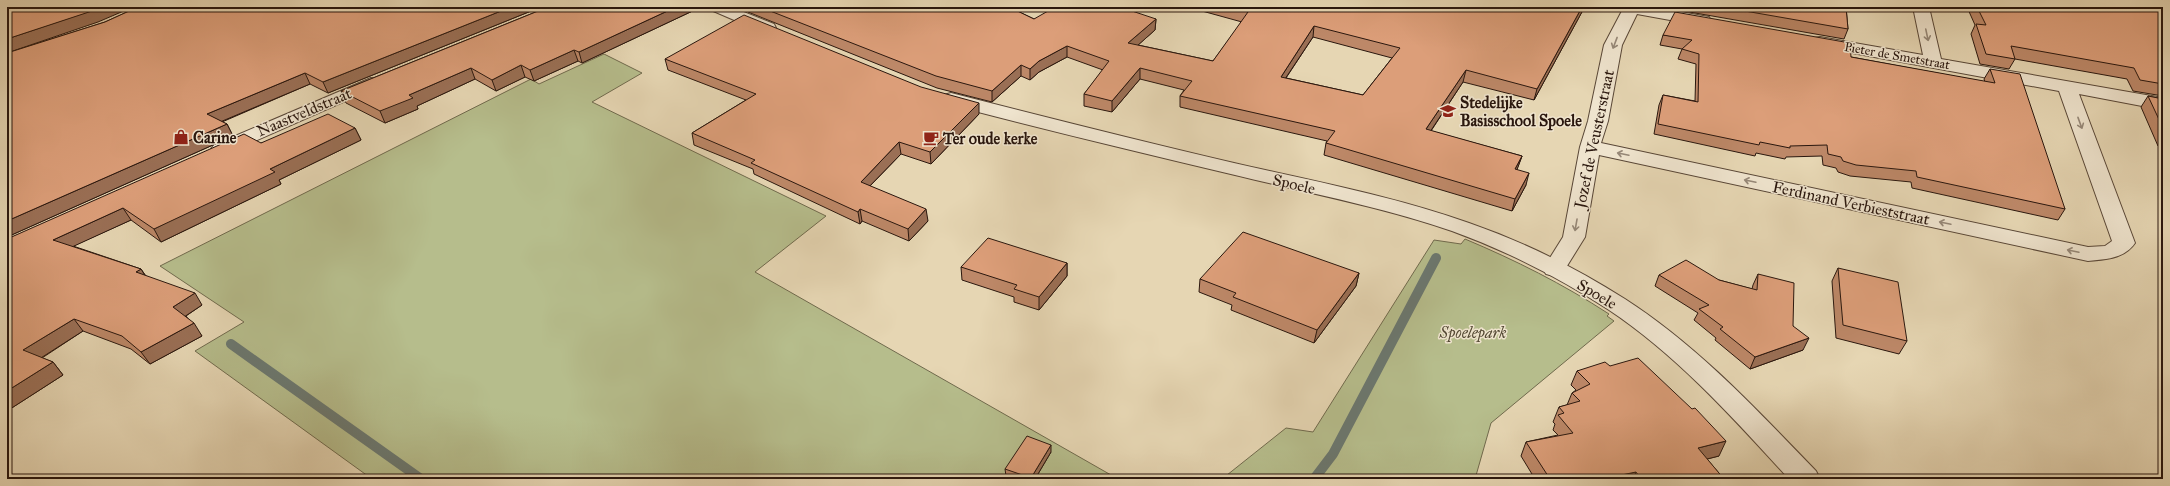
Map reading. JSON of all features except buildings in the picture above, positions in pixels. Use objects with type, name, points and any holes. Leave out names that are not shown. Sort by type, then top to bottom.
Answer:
[{"type":"street","points":[[717,7],[783,34]]},
{"type":"street","points":[[1921,7],[1933,62]]},
{"type":"street","points":[[1632,8],[1716,24]]},
{"type":"street","name":"Jozef de Veusterstraat","points":[[1554,269],[1574,237],[1590,147],[1598,121],[1613,45],[1632,8]]},
{"type":"street","name":"Pieter de Smetstraat","points":[[1801,39],[2163,104]]},
{"type":"street","name":"Naastveldstraat","points":[[206,156],[385,77]]},
{"type":"street","name":"Ferdinand Verbieststraat","points":[[1590,147],[2088,254],[2111,252],[2124,243],[2067,87]]},
{"type":"street","name":"Spoele","points":[[930,93],[1040,123],[1414,213],[1480,235],[1554,269],[1638,320],[1690,361],[1728,397],[1806,479]]},
{"type":"green space","points":[[604,54],[642,73],[592,102],[826,216],[755,272],[1118,479],[372,479],[195,351],[244,322],[160,266],[531,79],[539,84]]},
{"type":"green space","name":"Spoelepark","points":[[1465,239],[1502,255],[1556,283],[1609,314],[1607,316],[1614,321],[1491,423],[1475,479],[1222,479],[1286,428],[1313,432],[1434,240],[1461,244]]},
{"type":"waterway","points":[[1314,479],[1333,454],[1436,258]]},
{"type":"waterway","points":[[231,344],[421,479]]},
{"type":"place","name":"Stedelijke Basisschool Spoele","points":[[1448,111]]},
{"type":"place","name":"Carine","points":[[181,137]]},
{"type":"place","name":"Ter oude kerke","points":[[931,138]]}]
